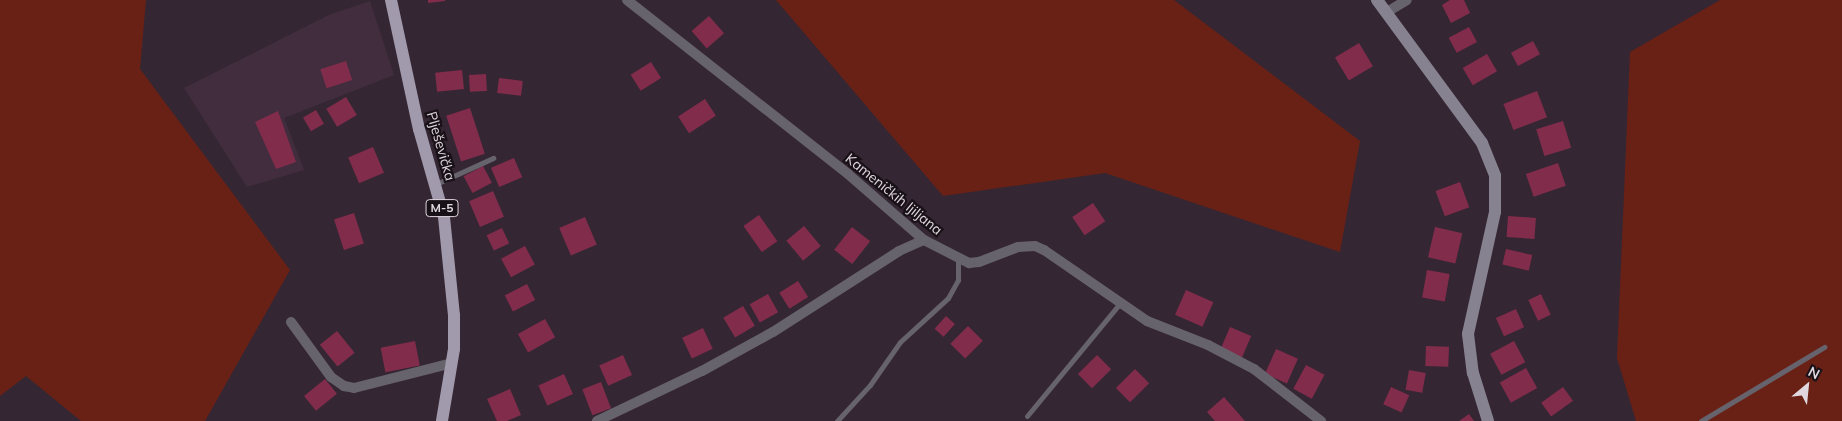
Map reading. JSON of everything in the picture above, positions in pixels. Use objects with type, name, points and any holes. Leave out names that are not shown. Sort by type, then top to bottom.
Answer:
[{"type":"main road","name":"Plješevička","points":[[391,0],[419,130],[444,217],[451,271],[454,316],[452,364],[442,421]]},
{"type":"street","name":"Kameničkih ljiljana","points":[[627,0],[833,162],[924,240],[969,263],[979,262],[1006,250],[1035,246],[1065,262],[1147,321],[1208,345],[1254,370],[1317,420]]},
{"type":"street","points":[[1377,0],[1482,143],[1495,176],[1495,212],[1468,334],[1473,373],[1488,421]]},
{"type":"street","points":[[1387,12],[1406,0]]},
{"type":"street","points":[[596,421],[702,372],[765,337],[905,248],[924,240]]},
{"type":"street","points":[[291,322],[331,377],[344,386],[354,388],[452,364]]},
{"type":"lane","points":[[436,184],[493,158]]},
{"type":"lane","points":[[836,421],[870,385],[900,342],[948,298],[958,280],[958,258]]},
{"type":"lane","points":[[1028,416],[1120,302]]},
{"type":"lane","points":[[1701,421],[1824,347]]},
{"type":"shaded area","points":[[0,0],[146,0],[140,69],[290,270],[205,421],[81,421],[26,376],[0,396]]},
{"type":"shaded area","points":[[776,0],[1174,0],[1360,141],[1340,252],[1105,173],[943,196]]},
{"type":"shaded area","points":[[1720,0],[1842,0],[1842,421],[1636,421],[1617,358],[1630,52]]},
{"type":"shaded area","points":[[370,1],[394,75],[284,118],[304,170],[247,187],[184,88],[331,14]]},
{"type":"building","points":[[428,0],[445,0],[445,1],[428,3]]},
{"type":"building","points":[[1450,0],[1464,0],[1470,13],[1451,23],[1442,5]]},
{"type":"building","points":[[709,16],[724,33],[707,48],[692,31]]},
{"type":"building","points":[[1469,27],[1477,42],[1457,53],[1449,38]]},
{"type":"building","points":[[1533,41],[1540,54],[1518,66],[1511,53]]},
{"type":"building","points":[[1359,43],[1373,66],[1349,81],[1335,57]]},
{"type":"building","points":[[1487,54],[1497,71],[1473,85],[1463,68]]},
{"type":"building","points":[[346,61],[352,80],[327,88],[320,69]]},
{"type":"building","points":[[651,62],[661,78],[641,91],[631,75]]},
{"type":"building","points":[[462,70],[464,89],[437,92],[435,73]]},
{"type":"building","points":[[486,74],[487,91],[470,92],[469,75]]},
{"type":"building","points":[[499,78],[523,81],[521,96],[497,93]]},
{"type":"building","points":[[1537,91],[1547,117],[1513,130],[1503,104]]},
{"type":"building","points":[[346,97],[357,115],[337,127],[326,109]]},
{"type":"building","points":[[705,99],[716,116],[689,133],[678,116]]},
{"type":"building","points":[[470,108],[485,154],[461,161],[446,116]]},
{"type":"building","points":[[316,110],[324,124],[311,131],[303,118]]},
{"type":"building","points":[[278,111],[296,162],[276,169],[255,122]]},
{"type":"building","points":[[1563,121],[1571,148],[1544,156],[1536,129]]},
{"type":"building","points":[[373,147],[384,173],[359,183],[348,158]]},
{"type":"building","points":[[514,158],[522,177],[499,187],[491,168]]},
{"type":"building","points":[[1558,163],[1566,186],[1534,197],[1526,174]]},
{"type":"building","points":[[483,166],[492,183],[472,193],[464,176]]},
{"type":"building","points":[[1460,182],[1469,207],[1445,216],[1436,191]]},
{"type":"building","points":[[493,191],[504,217],[480,227],[469,201]]},
{"type":"building","points":[[1093,203],[1105,221],[1085,235],[1072,217]]},
{"type":"building","points":[[354,213],[364,243],[344,250],[334,219]]},
{"type":"building","points":[[759,215],[777,241],[762,252],[743,226]]},
{"type":"building","points":[[1508,216],[1536,218],[1534,239],[1507,237]]},
{"type":"building","points":[[585,217],[597,245],[571,256],[559,228]]},
{"type":"building","points":[[804,226],[821,246],[803,261],[786,241]]},
{"type":"building","points":[[852,227],[870,241],[852,264],[834,250]]},
{"type":"building","points":[[1435,227],[1462,233],[1455,264],[1428,257]]},
{"type":"building","points":[[502,228],[509,243],[494,251],[487,235]]},
{"type":"building","points":[[525,246],[535,265],[511,277],[501,259]]},
{"type":"building","points":[[1506,249],[1532,255],[1529,271],[1502,265]]},
{"type":"building","points":[[1427,270],[1450,274],[1445,302],[1422,298]]},
{"type":"building","points":[[798,281],[808,297],[789,309],[779,293]]},
{"type":"building","points":[[527,284],[535,300],[513,311],[505,295]]},
{"type":"building","points":[[1186,290],[1213,302],[1202,327],[1175,315]]},
{"type":"building","points":[[768,294],[778,312],[760,323],[750,304]]},
{"type":"building","points":[[1541,294],[1551,315],[1538,321],[1528,300]]},
{"type":"building","points":[[743,306],[755,326],[735,338],[723,318]]},
{"type":"building","points":[[1516,309],[1524,327],[1504,336],[1496,318]]},
{"type":"building","points":[[946,316],[955,324],[944,337],[935,329]]},
{"type":"building","points":[[545,319],[555,337],[528,352],[518,334]]},
{"type":"building","points":[[968,326],[983,341],[965,359],[950,344]]},
{"type":"building","points":[[1230,327],[1251,336],[1241,359],[1220,350]]},
{"type":"building","points":[[703,328],[713,349],[692,359],[682,338]]},
{"type":"building","points":[[337,331],[355,353],[338,367],[320,345]]},
{"type":"building","points":[[415,341],[420,366],[385,372],[381,348]]},
{"type":"building","points":[[1514,341],[1525,362],[1501,375],[1490,354]]},
{"type":"building","points":[[1426,346],[1449,347],[1448,367],[1425,366]]},
{"type":"building","points":[[1276,349],[1298,359],[1287,383],[1265,374]]},
{"type":"building","points":[[623,355],[632,375],[608,386],[599,366]]},
{"type":"building","points":[[1097,355],[1111,369],[1092,388],[1078,374]]},
{"type":"building","points":[[1306,365],[1325,375],[1312,399],[1293,389]]},
{"type":"building","points":[[1526,368],[1537,388],[1511,403],[1500,383]]},
{"type":"building","points":[[1135,369],[1149,383],[1130,402],[1116,388]]},
{"type":"building","points":[[1409,370],[1426,373],[1422,393],[1406,390]]},
{"type":"building","points":[[564,374],[573,394],[547,405],[538,385]]},
{"type":"building","points":[[325,379],[337,394],[316,411],[304,396]]},
{"type":"building","points":[[601,382],[611,408],[592,415],[582,389]]},
{"type":"building","points":[[1391,387],[1409,395],[1402,412],[1383,404]]},
{"type":"building","points":[[1563,387],[1573,401],[1551,417],[1541,403]]},
{"type":"building","points":[[510,389],[521,415],[507,421],[497,421],[487,399]]},
{"type":"building","points":[[1224,397],[1245,421],[1215,421],[1207,412]]},
{"type":"building","points":[[1469,414],[1474,421],[1459,421]]}]
